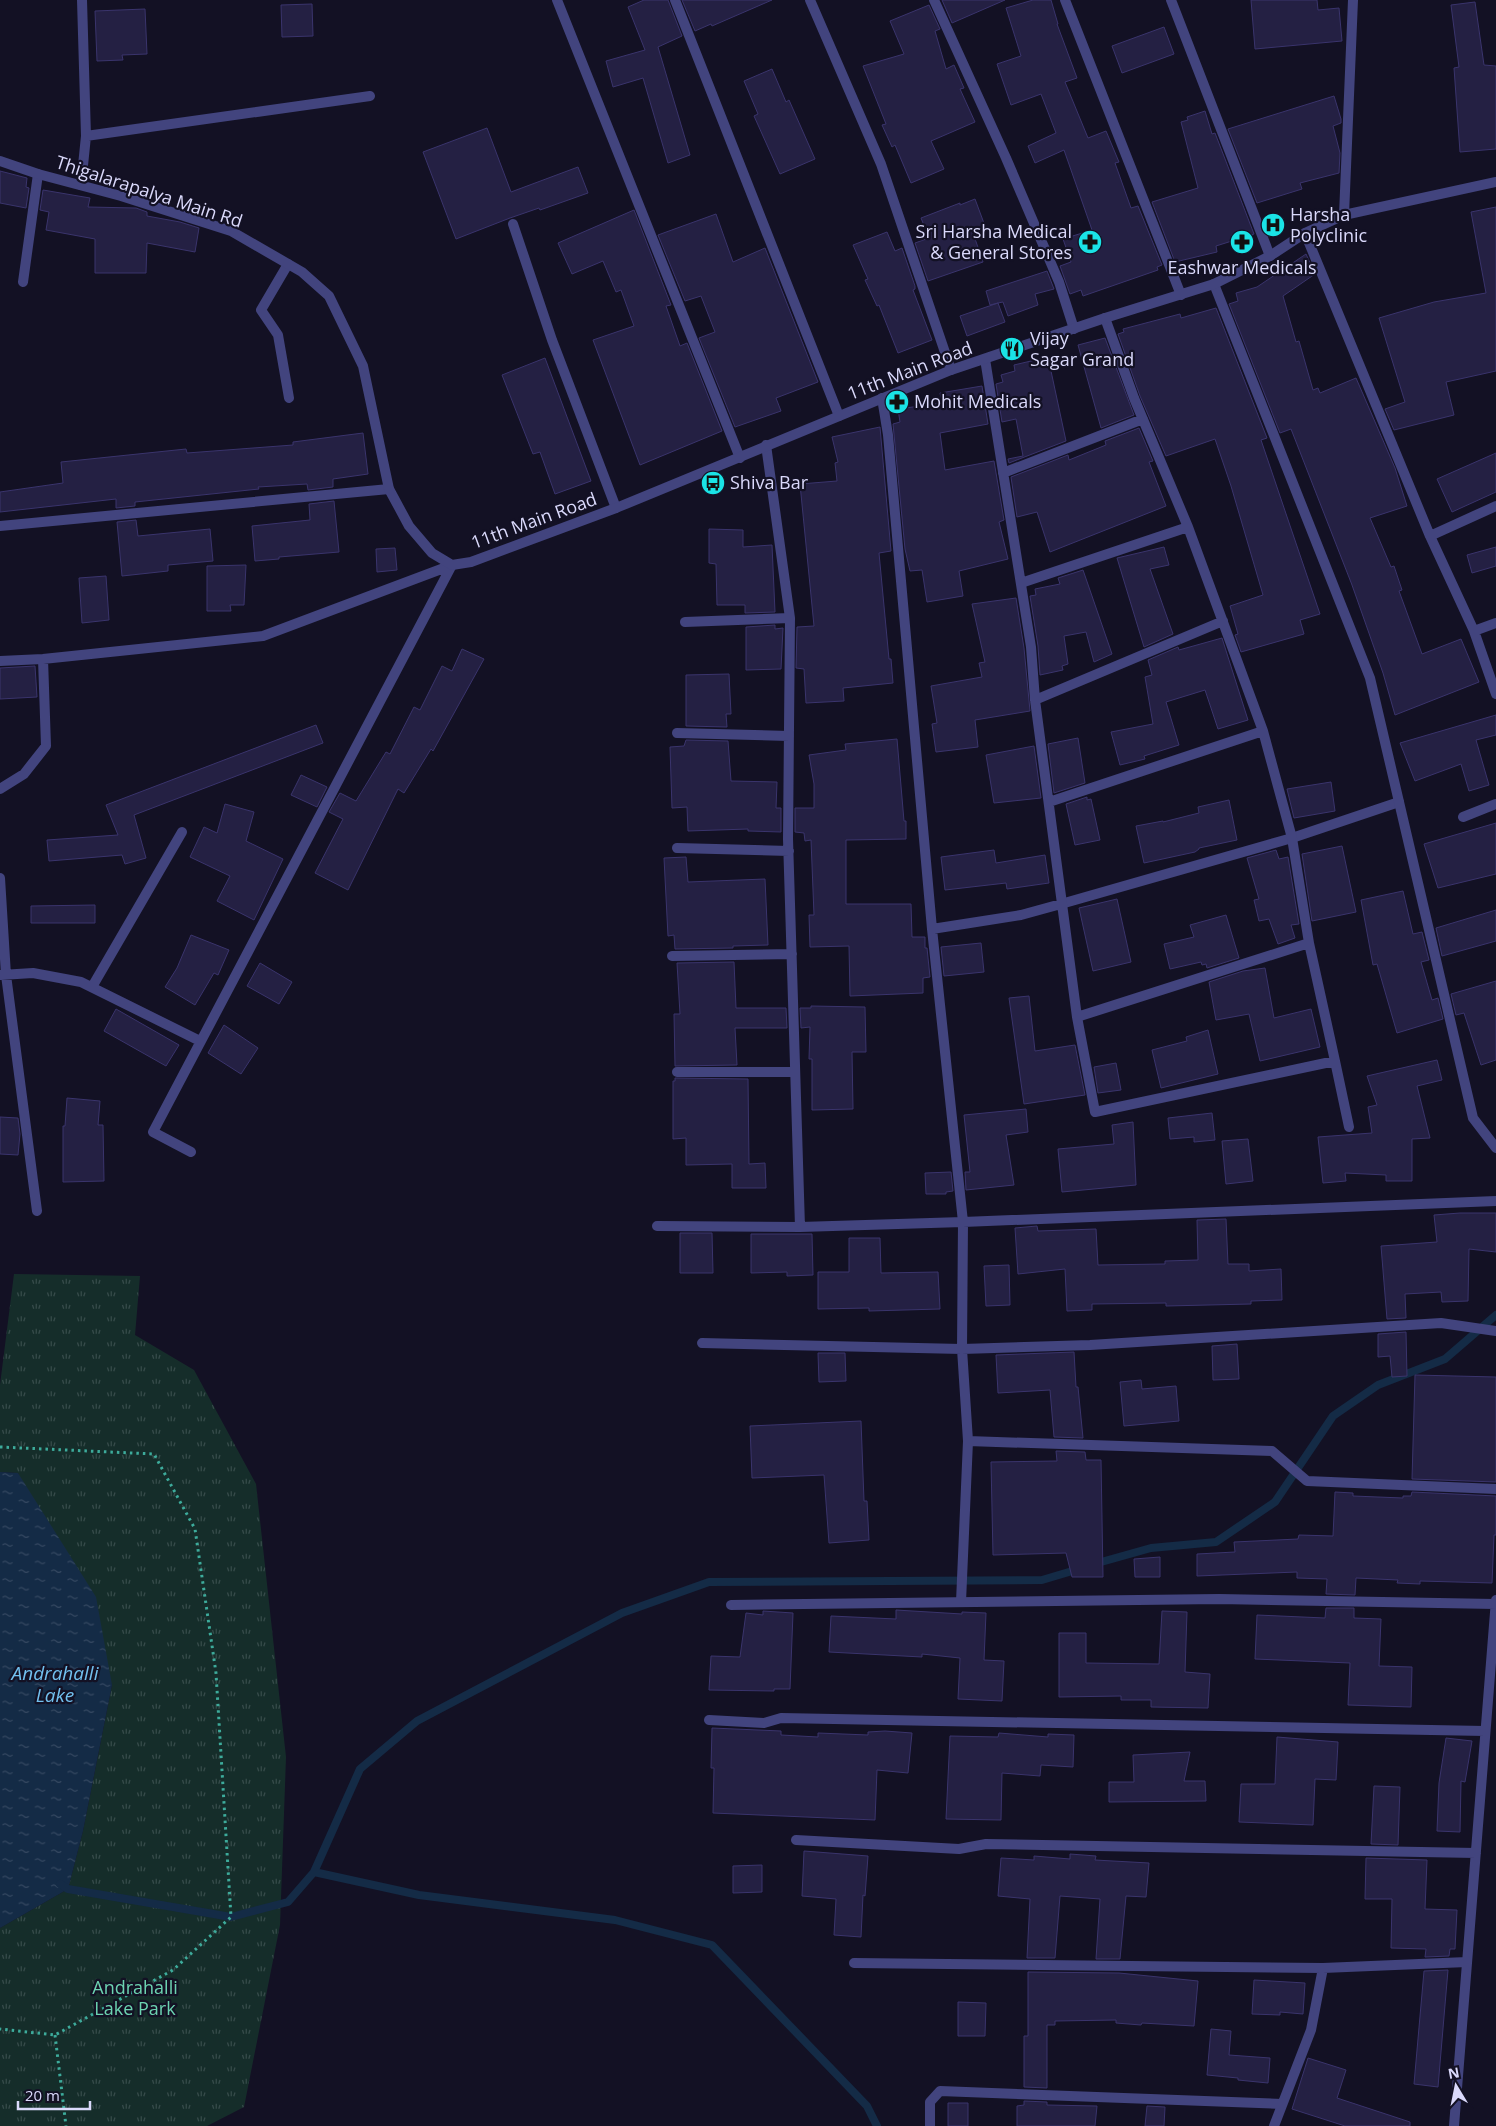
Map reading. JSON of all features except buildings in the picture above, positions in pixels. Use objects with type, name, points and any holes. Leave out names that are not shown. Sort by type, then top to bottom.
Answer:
[{"type":"street","points":[[81,185],[86,136],[82,0]]},
{"type":"street","points":[[557,0],[740,458]]},
{"type":"street","points":[[675,0],[839,416]]},
{"type":"street","points":[[810,0],[881,164],[951,370]]},
{"type":"street","points":[[934,0],[1059,282],[1074,328]]},
{"type":"street","points":[[1065,0],[1182,296]]},
{"type":"street","points":[[1171,0],[1270,256]]},
{"type":"street","points":[[1344,215],[1353,0]]},
{"type":"street","points":[[86,136],[370,96]]},
{"type":"street","name":"Thigalarapalya Main Rd","points":[[0,161],[231,231],[302,272],[329,296],[359,358],[389,489],[409,526],[432,553],[452,565]]},
{"type":"street","points":[[22,282],[38,174]]},
{"type":"street","name":"11th Main Road","points":[[0,661],[43,659],[263,636],[452,565],[471,562],[616,508],[951,370],[1104,318],[1182,296],[1214,284],[1270,256],[1305,233],[1344,215],[1496,182]]},
{"type":"street","points":[[513,224],[552,340],[616,508]]},
{"type":"street","points":[[1305,233],[1430,536],[1474,631],[1496,694]]},
{"type":"street","points":[[288,264],[261,310],[278,335],[289,398]]},
{"type":"street","points":[[1214,284],[1370,678],[1473,1118],[1496,1148]]},
{"type":"street","points":[[1104,318],[1143,420],[1188,527],[1263,731],[1292,838],[1309,943],[1349,1127]]},
{"type":"street","points":[[985,359],[1031,647],[1035,700],[1077,1017],[1095,1112],[1335,1061]]},
{"type":"street","points":[[882,398],[888,435],[932,929],[963,1222],[962,1349],[968,1441],[961,1597]]},
{"type":"street","points":[[1003,473],[1143,420]]},
{"type":"street","points":[[766,446],[790,618],[789,851],[800,1227]]},
{"type":"street","points":[[0,526],[389,489]]},
{"type":"street","points":[[1430,536],[1496,506]]},
{"type":"street","points":[[1021,583],[1188,527]]},
{"type":"street","points":[[191,1152],[153,1132],[452,565]]},
{"type":"street","points":[[685,622],[790,618]]},
{"type":"street","points":[[1035,700],[1223,621]]},
{"type":"street","points":[[1474,631],[1496,623]]},
{"type":"street","points":[[0,789],[24,774],[46,746],[43,659]]},
{"type":"street","points":[[1048,802],[1263,731]]},
{"type":"street","points":[[677,733],[789,736]]},
{"type":"street","points":[[932,929],[1021,915],[1292,838],[1399,802]]},
{"type":"street","points":[[1463,817],[1496,804]]},
{"type":"street","points":[[92,987],[182,832]]},
{"type":"street","points":[[677,848],[789,851]]},
{"type":"street","points":[[0,878],[3,975],[36,1211]]},
{"type":"street","points":[[1077,1017],[1309,943]]},
{"type":"street","points":[[672,956],[792,954]]},
{"type":"street","points":[[3,975],[33,973],[81,982],[200,1041]]},
{"type":"street","points":[[677,1072],[796,1072]]},
{"type":"street","points":[[657,1226],[800,1227],[963,1222],[1496,1200]]},
{"type":"street","points":[[702,1343],[962,1349],[1090,1345],[1441,1323],[1496,1331]]},
{"type":"street","points":[[968,1441],[1272,1451],[1307,1481],[1496,1488]]},
{"type":"street","points":[[732,1605],[961,1597],[1219,1598],[1495,1604]]},
{"type":"street","points":[[1454,2126],[1496,1600]]},
{"type":"street","points":[[709,1720],[764,1723],[781,1718],[800,1718],[1485,1731]]},
{"type":"street","points":[[796,1840],[959,1849],[986,1844],[1476,1853]]},
{"type":"street","points":[[854,1963],[1323,1968],[1467,1962]]},
{"type":"street","points":[[1274,2126],[1311,2030],[1323,1968]]},
{"type":"street","points":[[930,2126],[930,2102],[940,2091],[1282,2104]]},
{"type":"path","points":[[0,1447],[154,1454],[195,1529],[216,1673],[232,1917],[173,1970],[55,2035],[0,2030]]},
{"type":"path","points":[[55,2035],[66,2126]]},
{"type":"green space","name":"Andrahalli Lake Park","points":[[14,1274],[140,1276],[135,1335],[194,1370],[256,1484],[286,1757],[280,1925],[244,2107],[207,2126],[0,2126],[0,1928],[68,1889],[83,1831],[112,1685],[18,1473],[0,1472],[0,1385]]},
{"type":"water","name":"Andrahalli Lake","points":[[0,1472],[18,1473],[96,1597],[112,1685],[83,1831],[68,1889],[0,1928]]},
{"type":"waterway","points":[[1094,1564],[1151,1548],[1216,1542],[1275,1502],[1333,1416],[1378,1385],[1445,1359],[1496,1315]]},
{"type":"waterway","points":[[314,1872],[360,1769],[417,1721],[622,1613],[709,1582],[1042,1580],[1079,1569]]},
{"type":"waterway","points":[[60,1884],[68,1889],[231,1917],[288,1902],[314,1872],[419,1895],[615,1920],[712,1945],[867,2106],[877,2126]]},
{"type":"place","name":"Harsha Polyclinic","points":[[1273,225]]},
{"type":"place","name":"Sri Harsha Medical & General Stores","points":[[1090,242]]},
{"type":"place","name":"Eashwar Medicals","points":[[1242,242]]},
{"type":"place","name":"Vijay Sagar Grand","points":[[1012,349]]},
{"type":"place","name":"Mohit Medicals","points":[[897,402]]},
{"type":"place","name":"Shiva Bar","points":[[713,483]]}]
